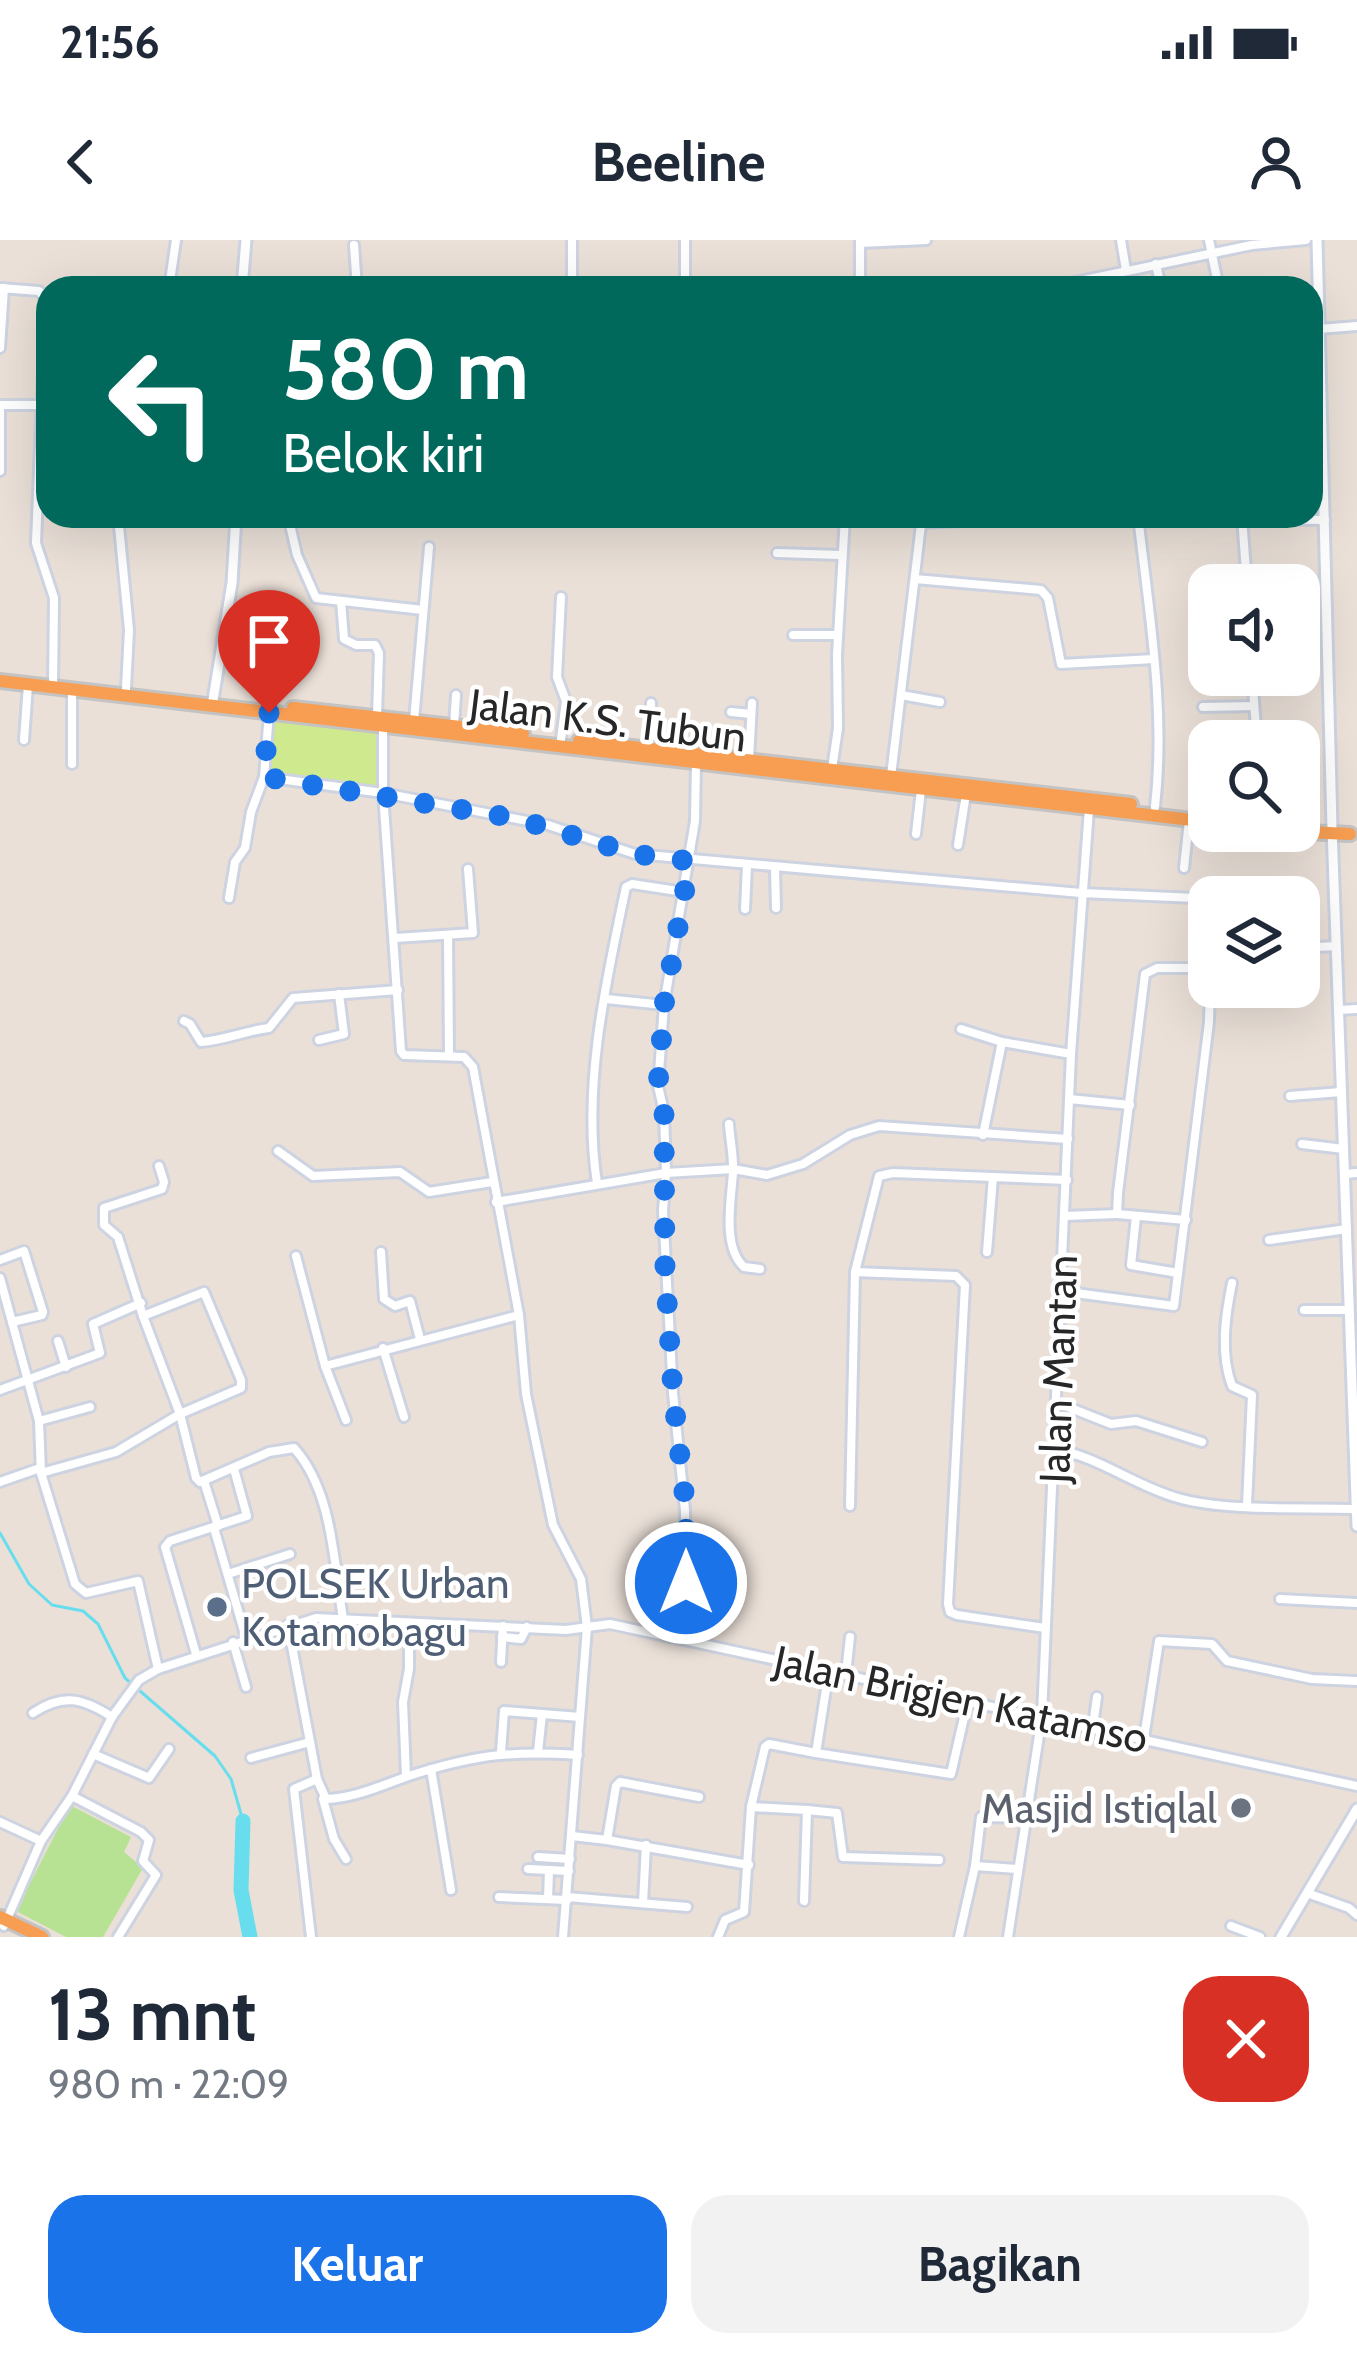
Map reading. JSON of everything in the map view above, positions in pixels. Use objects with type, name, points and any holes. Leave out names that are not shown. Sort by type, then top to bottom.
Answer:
[{"type":"highway","name":"Jalan K.S. Tubun","points":[[0,677],[697,758],[921,790],[1155,807],[1188,814]]},
{"type":"highway","name":"Jalan K.S. Tubun","points":[[0,677],[28,685],[53,684]]},
{"type":"highway","name":"Jalan K.S. Tubun","points":[[79,688],[126,689],[269,713],[414,721],[649,748],[697,758],[749,759],[1188,820]]},
{"type":"highway","points":[[1320,829],[1353,835]]},
{"type":"highway","points":[[1320,832],[1332,832]]},
{"type":"highway","points":[[2,1922],[27,1937]]},
{"type":"highway","points":[[2,1922],[42,1937]]},
{"type":"street","points":[[171,276],[176,240]]},
{"type":"street","points":[[243,276],[246,240]]},
{"type":"street","points":[[572,240],[572,276]]},
{"type":"street","points":[[685,240],[685,276]]},
{"type":"street","points":[[860,276],[860,242],[926,240]]},
{"type":"street","points":[[1121,240],[1126,270]]},
{"type":"street","points":[[1209,240],[1217,276]]},
{"type":"street","points":[[1099,276],[1306,240]]},
{"type":"street","points":[[1318,240],[1318,276]]},
{"type":"street","points":[[353,245],[356,276]]},
{"type":"street","points":[[1156,264],[1158,276]]},
{"type":"street","points":[[0,348],[2,288],[36,291]]},
{"type":"street","points":[[1323,328],[1357,326]]},
{"type":"street","points":[[0,471],[0,408],[36,405]]},
{"type":"street","points":[[1323,456],[1341,1092],[1344,1149],[1351,1173],[1349,1310],[1357,1526]]},
{"type":"street","points":[[38,528],[36,548],[54,598],[53,684]]},
{"type":"street","points":[[119,528],[129,630],[126,689]]},
{"type":"street","points":[[213,703],[232,584],[235,528]]},
{"type":"street","points":[[292,528],[312,593],[320,599],[423,610]]},
{"type":"street","points":[[832,770],[838,728],[844,528]]},
{"type":"street","points":[[892,776],[921,528]]},
{"type":"street","points":[[1139,528],[1160,730],[1155,807]]},
{"type":"street","points":[[1243,528],[1245,564]]},
{"type":"street","points":[[414,721],[428,547]]},
{"type":"street","points":[[777,553],[842,556]]},
{"type":"street","points":[[915,579],[1041,590],[1048,598],[1061,664],[1154,659]]},
{"type":"street","points":[[561,597],[557,676],[566,701],[561,739]]},
{"type":"street","points":[[341,601],[344,639],[356,645],[375,645],[378,650],[382,793],[399,1035],[404,1055],[464,1057],[473,1067],[545,1488],[556,1533],[581,1579],[586,1627],[563,1937]]},
{"type":"street","points":[[794,635],[838,635]]},
{"type":"street","points":[[24,740],[28,685]]},
{"type":"street","points":[[72,764],[79,688]]},
{"type":"street","points":[[454,726],[455,695]]},
{"type":"street","points":[[901,695],[940,702]]},
{"type":"street","points":[[1253,696],[1255,720]]},
{"type":"street","points":[[649,748],[651,704]]},
{"type":"street","points":[[1203,706],[1254,706]]},
{"type":"street","points":[[731,712],[751,708],[749,759]]},
{"type":"street","points":[[229,898],[235,862],[245,848],[264,777],[269,713]]},
{"type":"street","points":[[686,1638],[686,1510],[673,1393],[663,1210],[667,1173],[658,1086],[664,1005],[690,861],[697,758]]},
{"type":"street","points":[[264,777],[382,793],[548,825],[635,854],[776,869],[1188,898]]},
{"type":"street","points":[[916,834],[921,790]]},
{"type":"street","points":[[958,845],[966,794]]},
{"type":"street","name":"Jalan Mantan","points":[[1008,1937],[1042,1716],[1071,1054],[1089,803]]},
{"type":"street","points":[[1184,868],[1188,830]]},
{"type":"street","points":[[745,909],[747,866]]},
{"type":"street","points":[[395,938],[473,933],[468,869]]},
{"type":"street","points":[[776,869],[776,908]]},
{"type":"street","points":[[597,1184],[591,1124],[606,999],[627,886],[684,892]]},
{"type":"street","points":[[448,935],[449,1055]]},
{"type":"street","points":[[1320,947],[1336,946]]},
{"type":"street","points":[[1117,1214],[1145,974],[1157,968],[1188,969]]},
{"type":"street","points":[[184,1021],[202,1042],[220,1040],[235,1032],[268,1028],[293,998],[398,990]]},
{"type":"street","points":[[320,1040],[344,1034],[339,994]]},
{"type":"street","points":[[606,999],[664,1005]]},
{"type":"street","points":[[1060,1291],[1173,1307],[1208,1008]]},
{"type":"street","points":[[1338,1010],[1357,1010]]},
{"type":"street","points":[[961,1029],[1071,1054]]},
{"type":"street","points":[[983,1135],[1002,1042]]},
{"type":"street","points":[[1290,1096],[1341,1092]]},
{"type":"street","points":[[1070,1099],[1130,1105]]},
{"type":"street","points":[[729,1124],[734,1169],[729,1215],[736,1258],[744,1267],[760,1269]]},
{"type":"street","points":[[496,1202],[667,1173],[734,1169],[766,1175],[810,1161],[838,1141],[872,1127],[1068,1139]]},
{"type":"street","points":[[1302,1144],[1344,1149]]},
{"type":"street","points":[[278,1151],[318,1178],[400,1172],[428,1192],[492,1182]]},
{"type":"street","points":[[159,1166],[162,1189],[101,1213],[104,1225],[118,1237],[181,1414],[191,1467],[197,1481],[204,1480],[286,1447],[294,1448],[303,1458],[324,1511],[343,1619]]},
{"type":"street","points":[[850,1506],[856,1272],[879,1176],[1067,1180]]},
{"type":"street","points":[[987,1252],[993,1177]]},
{"type":"street","points":[[1066,1216],[1117,1214],[1186,1220]]},
{"type":"street","points":[[1136,1216],[1131,1265],[1178,1273]]},
{"type":"street","points":[[1269,1240],[1348,1229]]},
{"type":"street","points":[[0,1260],[24,1251],[43,1312],[12,1322]]},
{"type":"street","points":[[381,1252],[385,1299],[394,1306],[410,1301],[420,1339]]},
{"type":"street","points":[[296,1256],[325,1366],[346,1420]]},
{"type":"street","points":[[856,1272],[963,1280],[948,1604],[957,1615],[1046,1628]]},
{"type":"street","points":[[0,1278],[39,1421],[40,1470],[77,1589],[86,1593],[138,1580],[158,1669]]},
{"type":"street","points":[[1232,1283],[1225,1319],[1228,1376],[1232,1387],[1252,1395],[1247,1505]]},
{"type":"street","points":[[0,1482],[116,1452],[181,1414],[241,1388],[242,1380],[204,1292],[143,1316]]},
{"type":"street","points":[[0,1390],[100,1353],[95,1321],[141,1303]]},
{"type":"street","points":[[1304,1310],[1349,1310]]},
{"type":"street","points":[[325,1366],[519,1315]]},
{"type":"street","points":[[58,1340],[65,1367]]},
{"type":"street","points":[[383,1348],[404,1417]]},
{"type":"street","points":[[1058,1403],[1111,1424],[1136,1421],[1202,1442]]},
{"type":"street","points":[[39,1421],[90,1407]]},
{"type":"street","points":[[1055,1450],[1084,1456],[1174,1497],[1356,1510]]},
{"type":"street","points":[[196,1654],[165,1547],[170,1541],[248,1514],[234,1469]]},
{"type":"street","points":[[204,1480],[246,1638]]},
{"type":"street","points":[[228,1574],[290,1554]]},
{"type":"street","points":[[1280,1599],[1357,1603]]},
{"type":"street","name":"Jalan Brigjen Katamso","points":[[2,1922],[41,1841],[72,1796],[112,1717],[139,1680],[196,1654],[316,1618],[630,1627],[1357,1786]]},
{"type":"street","points":[[406,1776],[403,1702],[409,1622]]},
{"type":"street","points":[[288,1625],[317,1779],[334,1839],[346,1859]]},
{"type":"street","points":[[501,1662],[503,1626]]},
{"type":"street","points":[[502,1637],[521,1639],[527,1627]]},
{"type":"street","points":[[846,1674],[850,1637]]},
{"type":"street","points":[[1144,1738],[1159,1641],[1212,1644],[1227,1661],[1312,1679],[1357,1681]]},
{"type":"street","points":[[233,1642],[246,1687]]},
{"type":"street","points":[[816,1753],[829,1670]]},
{"type":"street","points":[[1093,1726],[1096,1696]]},
{"type":"street","points":[[33,1713],[59,1699],[74,1698],[112,1717]]},
{"type":"street","points":[[718,1937],[725,1920],[744,1912],[751,1807],[766,1746],[951,1774],[968,1700]]},
{"type":"street","points":[[501,1752],[502,1712],[580,1717]]},
{"type":"street","points":[[538,1752],[542,1714]]},
{"type":"street","points":[[251,1759],[310,1742]]},
{"type":"street","points":[[93,1754],[148,1778],[169,1749]]},
{"type":"street","points":[[323,1796],[329,1800],[345,1797],[501,1752],[578,1755]]},
{"type":"street","points":[[431,1769],[452,1890]]},
{"type":"street","points":[[310,1937],[294,1789],[317,1779]]},
{"type":"street","points":[[607,1840],[620,1782],[699,1797]]},
{"type":"street","points":[[72,1796],[149,1840],[143,1861],[156,1875],[118,1937]]},
{"type":"street","points":[[751,1807],[837,1813],[843,1857],[939,1860]]},
{"type":"street","points":[[1281,1937],[1357,1808]]},
{"type":"street","points":[[804,1901],[807,1810]]},
{"type":"street","points":[[959,1937],[981,1817],[1027,1818]]},
{"type":"street","points":[[0,1822],[41,1841]]},
{"type":"street","points":[[572,1836],[646,1844],[748,1865]]},
{"type":"street","points":[[643,1903],[646,1844]]},
{"type":"street","points":[[538,1857],[570,1859]]},
{"type":"street","points":[[974,1866],[1017,1869]]},
{"type":"street","points":[[528,1869],[569,1871]]},
{"type":"street","points":[[548,1899],[549,1870]]},
{"type":"street","points":[[1307,1893],[1349,1907],[1357,1915]]},
{"type":"street","points":[[499,1897],[687,1907]]},
{"type":"street","points":[[1231,1926],[1259,1937]]},
{"type":"green space","points":[[274,718],[379,730],[378,787],[270,776]]},
{"type":"green space","points":[[70,1805],[131,1837],[124,1852],[143,1868],[103,1937],[66,1937],[16,1911]]},
{"type":"waterway","points":[[0,1533],[29,1584],[52,1605],[83,1611],[98,1624],[125,1678],[215,1756],[231,1779],[243,1821]]},
{"type":"waterway","points":[[243,1821],[241,1890],[250,1937]]},
{"type":"place","name":"POLSEK Urban Kotamobagu","points":[[217,1607]]},
{"type":"place","name":"Masjid Istiqlal","points":[[1241,1808]]},
{"type":"route","points":[[269,713],[264,777],[514,818],[635,854],[690,861],[664,1005],[658,1086],[664,1112],[665,1268],[686,1510],[686,1583]]}]
